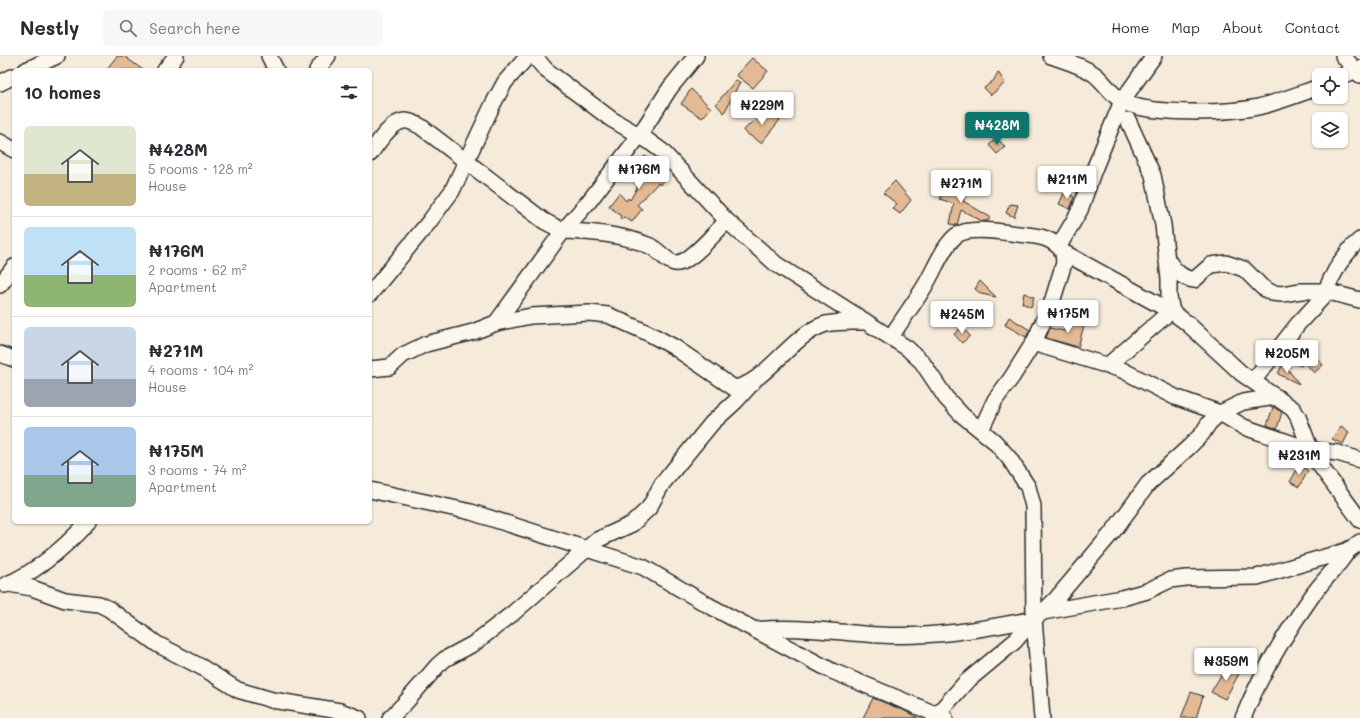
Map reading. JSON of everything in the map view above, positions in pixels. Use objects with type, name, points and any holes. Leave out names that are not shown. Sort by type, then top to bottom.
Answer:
[{"type":"street","points":[[30,68],[57,56]]},
{"type":"street","points":[[164,68],[165,56]]},
{"type":"street","points":[[166,68],[176,56]]},
{"type":"street","points":[[269,56],[275,68]]},
{"type":"street","points":[[319,68],[328,56]]},
{"type":"street","points":[[372,292],[429,222],[452,191],[505,82],[529,56],[611,119],[662,151],[727,222],[776,264],[891,337],[922,362],[946,398],[1009,458],[1028,486],[1033,506],[1039,615],[1042,718]]},
{"type":"street","points":[[496,323],[562,231],[590,200],[639,136],[670,88],[696,56]]},
{"type":"street","points":[[981,430],[995,400],[1012,377],[1032,343],[1052,302],[1064,263],[1061,249],[1080,210],[1111,126],[1122,101],[1154,56]]},
{"type":"street","points":[[1343,56],[1358,71],[1348,75]]},
{"type":"street","points":[[1057,57],[1094,74],[1122,101],[1152,110],[1218,111],[1256,107],[1276,102],[1312,89]]},
{"type":"street","points":[[0,83],[12,77]]},
{"type":"street","points":[[1111,126],[1152,110]]},
{"type":"street","points":[[372,151],[381,138],[399,122],[406,120],[420,126],[544,221],[562,231],[595,232],[625,237],[651,246],[673,263],[679,264],[690,258],[727,222]]},
{"type":"street","points":[[1128,120],[1153,175],[1167,259],[1169,297],[1172,311]]},
{"type":"street","points":[[0,142],[12,149]]},
{"type":"street","points":[[891,337],[923,289],[945,249],[958,235],[971,231],[994,231],[1048,238],[1061,249],[1172,311],[1188,323],[1240,372],[1293,409],[1298,416],[1311,450],[1332,484],[1360,520]]},
{"type":"street","points":[[1253,381],[1298,324],[1323,297],[1339,264],[1352,247],[1360,240]]},
{"type":"street","points":[[1167,259],[1174,271],[1186,279],[1194,280],[1211,265],[1226,263],[1244,270],[1262,287],[1272,293],[1282,294],[1301,291],[1325,291],[1360,300]]},
{"type":"street","points":[[0,285],[12,270]]},
{"type":"street","points":[[1107,366],[1172,311]]},
{"type":"street","points":[[372,369],[390,367],[403,355],[426,344],[473,332],[496,323],[553,314],[589,313],[608,315],[674,347],[734,388],[742,387],[756,378]]},
{"type":"street","points":[[390,718],[438,665],[473,644],[512,614],[579,557],[586,549],[605,535],[632,524],[649,508],[662,484],[712,422],[736,401],[756,378],[808,333],[826,324],[866,322]]},
{"type":"street","points":[[1032,343],[1122,370],[1175,398],[1220,413],[1244,427],[1311,450],[1338,453],[1360,460]]},
{"type":"street","points":[[0,354],[12,358]]},
{"type":"street","points":[[372,490],[472,512],[643,567],[708,605],[832,671],[939,717],[966,682],[1014,642],[1056,599],[1115,529],[1148,484],[1202,434],[1209,423],[1220,413],[1243,402],[1277,397]]},
{"type":"street","points":[[4,586],[33,570],[71,540],[86,524]]},
{"type":"street","points":[[1243,718],[1252,695],[1287,633],[1313,595],[1354,546],[1360,528]]},
{"type":"street","points":[[755,630],[774,628],[881,635],[926,634],[990,627],[1147,592],[1176,580],[1256,577],[1354,546]]},
{"type":"street","points":[[32,588],[33,570]]},
{"type":"street","points":[[4,586],[32,588],[65,600],[91,602],[104,606],[157,644],[203,668],[238,690],[272,700],[340,711],[359,718]]},
{"type":"building","points":[[117,56],[124,56],[140,68],[108,68]]},
{"type":"building","points":[[752,58],[768,71],[753,88],[736,75]]},
{"type":"building","points":[[998,72],[1005,83],[991,95],[984,88],[994,80]]},
{"type":"building","points":[[736,80],[740,82],[724,113],[716,104]]},
{"type":"building","points":[[691,89],[711,108],[702,118],[681,104]]},
{"type":"building","points":[[764,110],[780,120],[761,143],[743,131]]},
{"type":"building","points":[[997,138],[1005,147],[997,154],[989,145]]},
{"type":"building","points":[[645,156],[668,173],[660,185],[658,183],[637,205],[642,209],[632,222],[624,217],[622,220],[620,218],[621,216],[609,206],[619,193],[626,201],[628,198],[630,200],[645,174],[636,168]]},
{"type":"building","points":[[895,181],[911,200],[900,214],[892,208],[897,204],[883,193]]},
{"type":"building","points":[[946,184],[958,188],[960,185],[969,187],[963,201],[990,217],[988,221],[982,221],[961,210],[957,225],[950,224],[954,204],[940,199]]},
{"type":"building","points":[[1065,191],[1074,197],[1070,209],[1059,204]]},
{"type":"building","points":[[1010,204],[1018,205],[1014,217],[1006,213]]},
{"type":"building","points":[[980,281],[996,297],[981,294],[975,289]]},
{"type":"building","points":[[1024,293],[1034,297],[1031,307],[1022,303]]},
{"type":"building","points":[[1009,317],[1030,330],[1026,337],[1005,325]]},
{"type":"building","points":[[1066,322],[1085,322],[1078,347],[1046,338],[1050,328],[1064,331]]},
{"type":"building","points":[[962,327],[970,336],[962,343],[954,334]]},
{"type":"building","points":[[1289,350],[1313,360],[1316,357],[1323,365],[1314,373],[1303,361],[1301,366],[1283,358]]},
{"type":"building","points":[[1283,363],[1299,384],[1278,374]]},
{"type":"building","points":[[1273,407],[1282,412],[1277,429],[1267,425]]},
{"type":"building","points":[[1341,426],[1349,432],[1343,444],[1332,439]]},
{"type":"building","points":[[1300,464],[1308,471],[1299,487],[1290,482]]},
{"type":"building","points":[[1227,665],[1240,672],[1225,699],[1211,692]]},
{"type":"building","points":[[1191,692],[1203,696],[1196,718],[1181,718]]},
{"type":"building","points":[[873,698],[903,710],[918,718],[863,718]]}]
